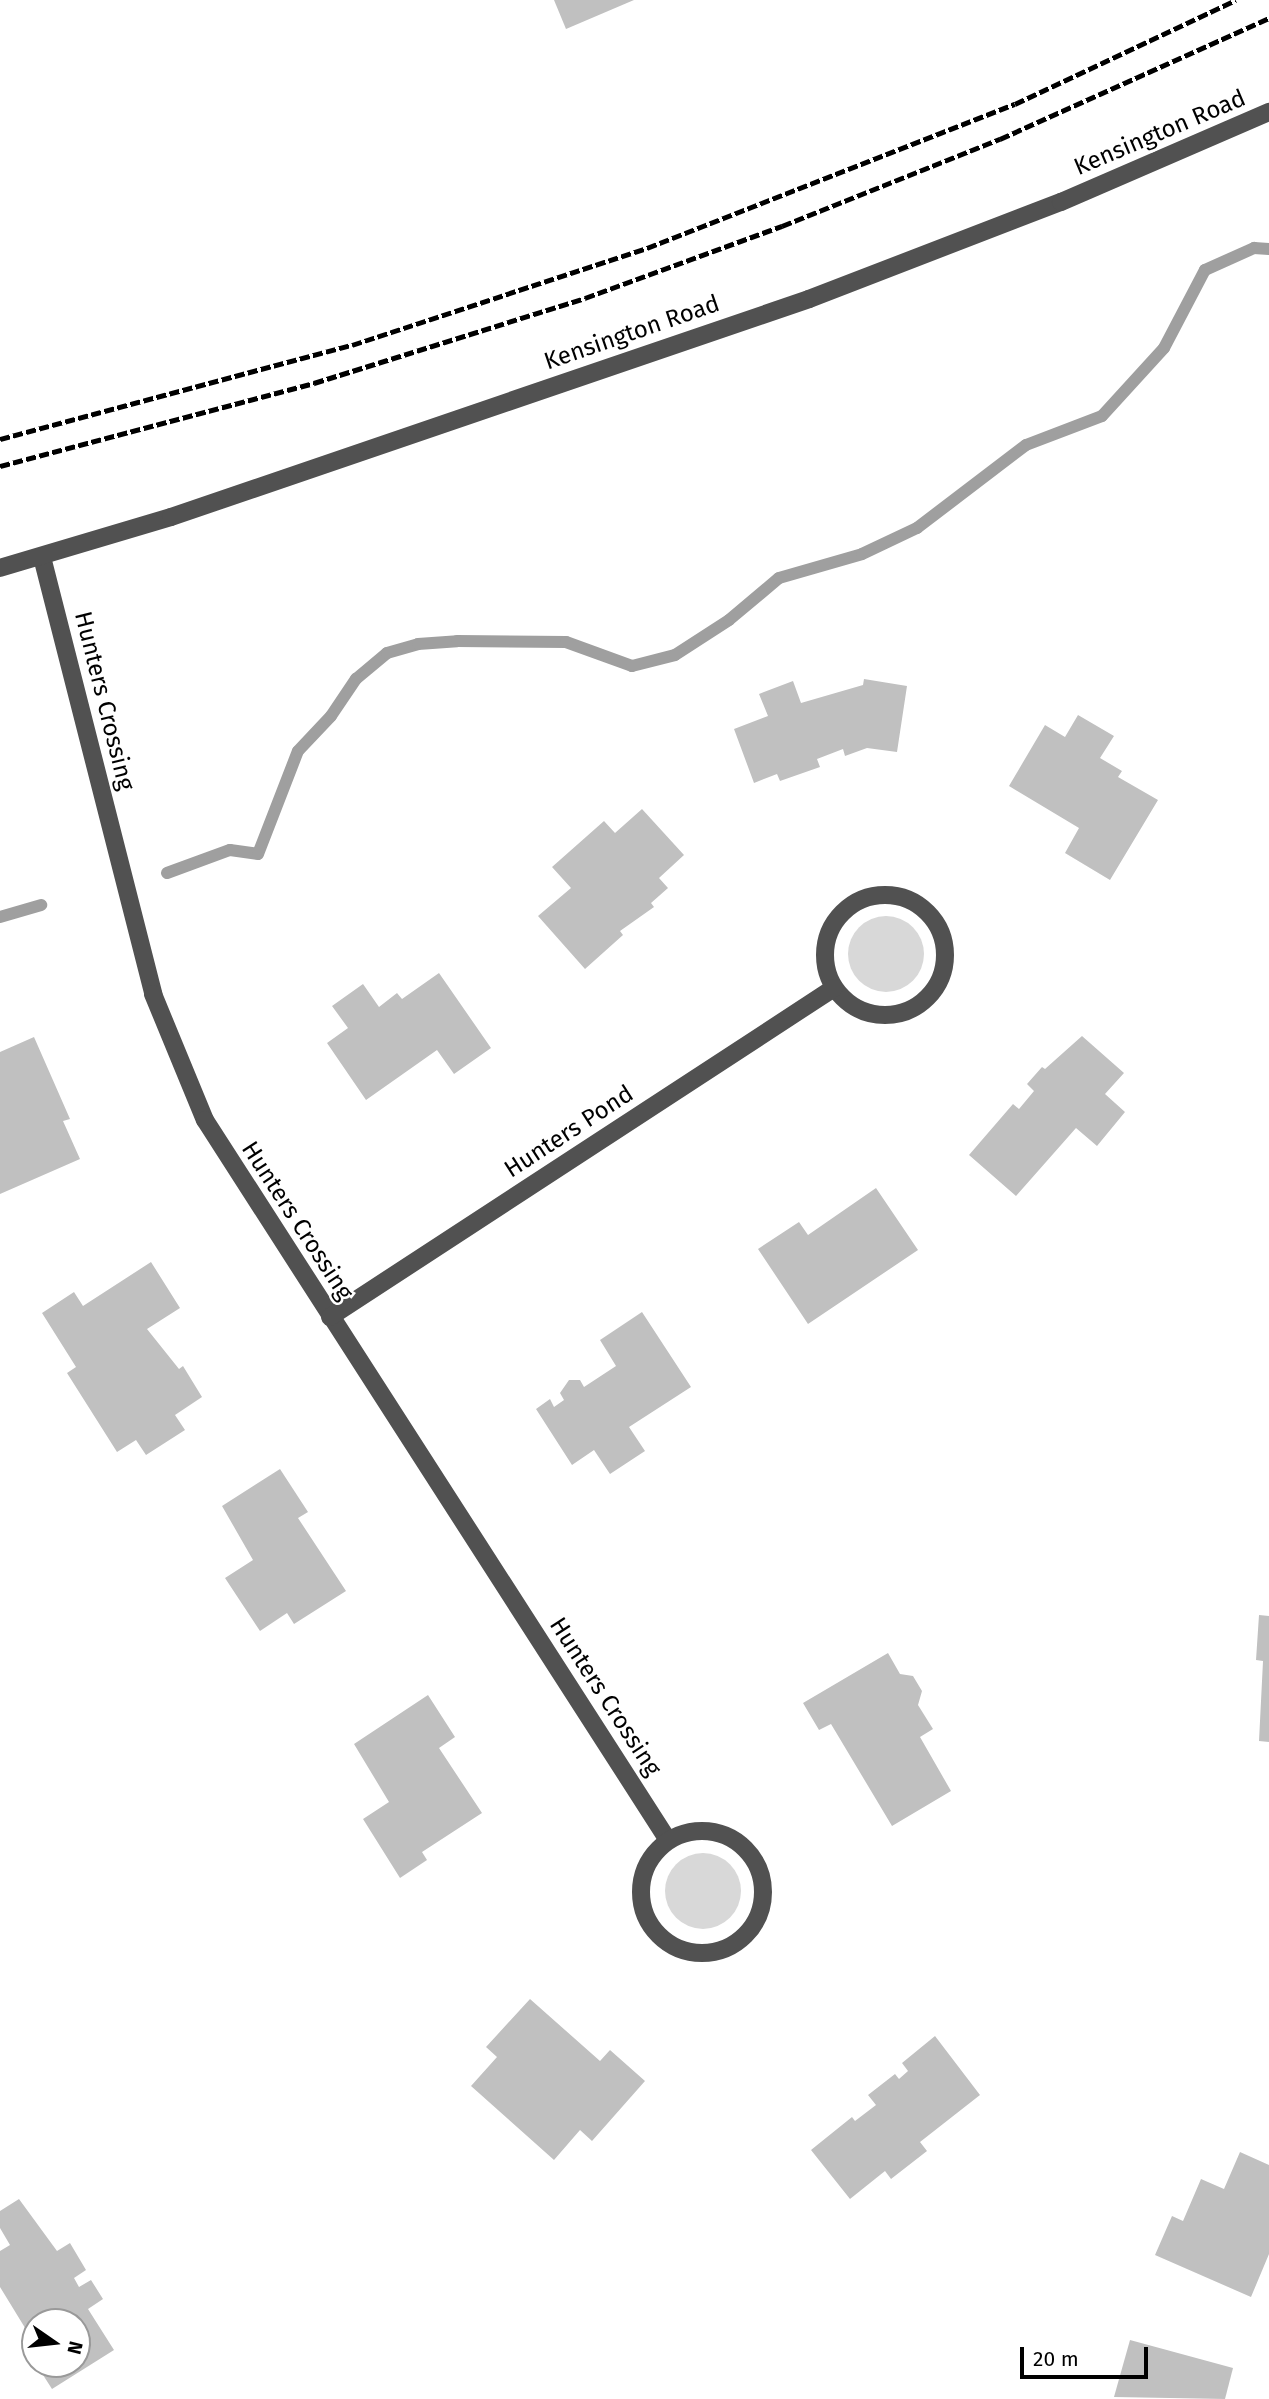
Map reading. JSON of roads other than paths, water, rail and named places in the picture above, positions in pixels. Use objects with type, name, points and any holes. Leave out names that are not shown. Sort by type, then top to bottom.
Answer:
[{"type":"street","name":"Kensington Road","points":[[0,568],[42,557],[809,299],[1061,202],[1269,112]]},
{"type":"street","name":"Hunters Crossing","points":[[42,557],[164,1026],[205,1120],[668,1840]]},
{"type":"street","points":[[871,897],[908,899],[937,923],[944,940],[944,968],[932,994],[918,1007],[900,1014],[863,1012],[834,988],[826,961],[829,933],[853,904],[871,897]]},
{"type":"street","name":"Hunters Pond","points":[[330,1317],[834,988]]},
{"type":"street","points":[[705,1830],[740,1843],[753,1857],[764,1894],[751,1930],[736,1943],[719,1951],[681,1950],[651,1926],[643,1909],[644,1870],[668,1840],[705,1830]]},
{"type":"waterway","points":[[167,873],[230,850],[258,854],[298,751],[331,716],[356,679],[387,653],[418,644],[457,641],[566,642],[632,666],[675,655],[729,620],[779,578],[862,554],[917,528],[1026,445],[1102,416],[1164,348],[1205,270],[1254,248],[1269,249]]},
{"type":"waterway","points":[[0,917],[41,905]]},
{"type":"railway","points":[[0,439],[352,345],[647,248],[1015,104],[1236,0]]},
{"type":"railway","points":[[0,466],[314,383],[585,298],[782,226],[1000,139],[1269,18]]}]
